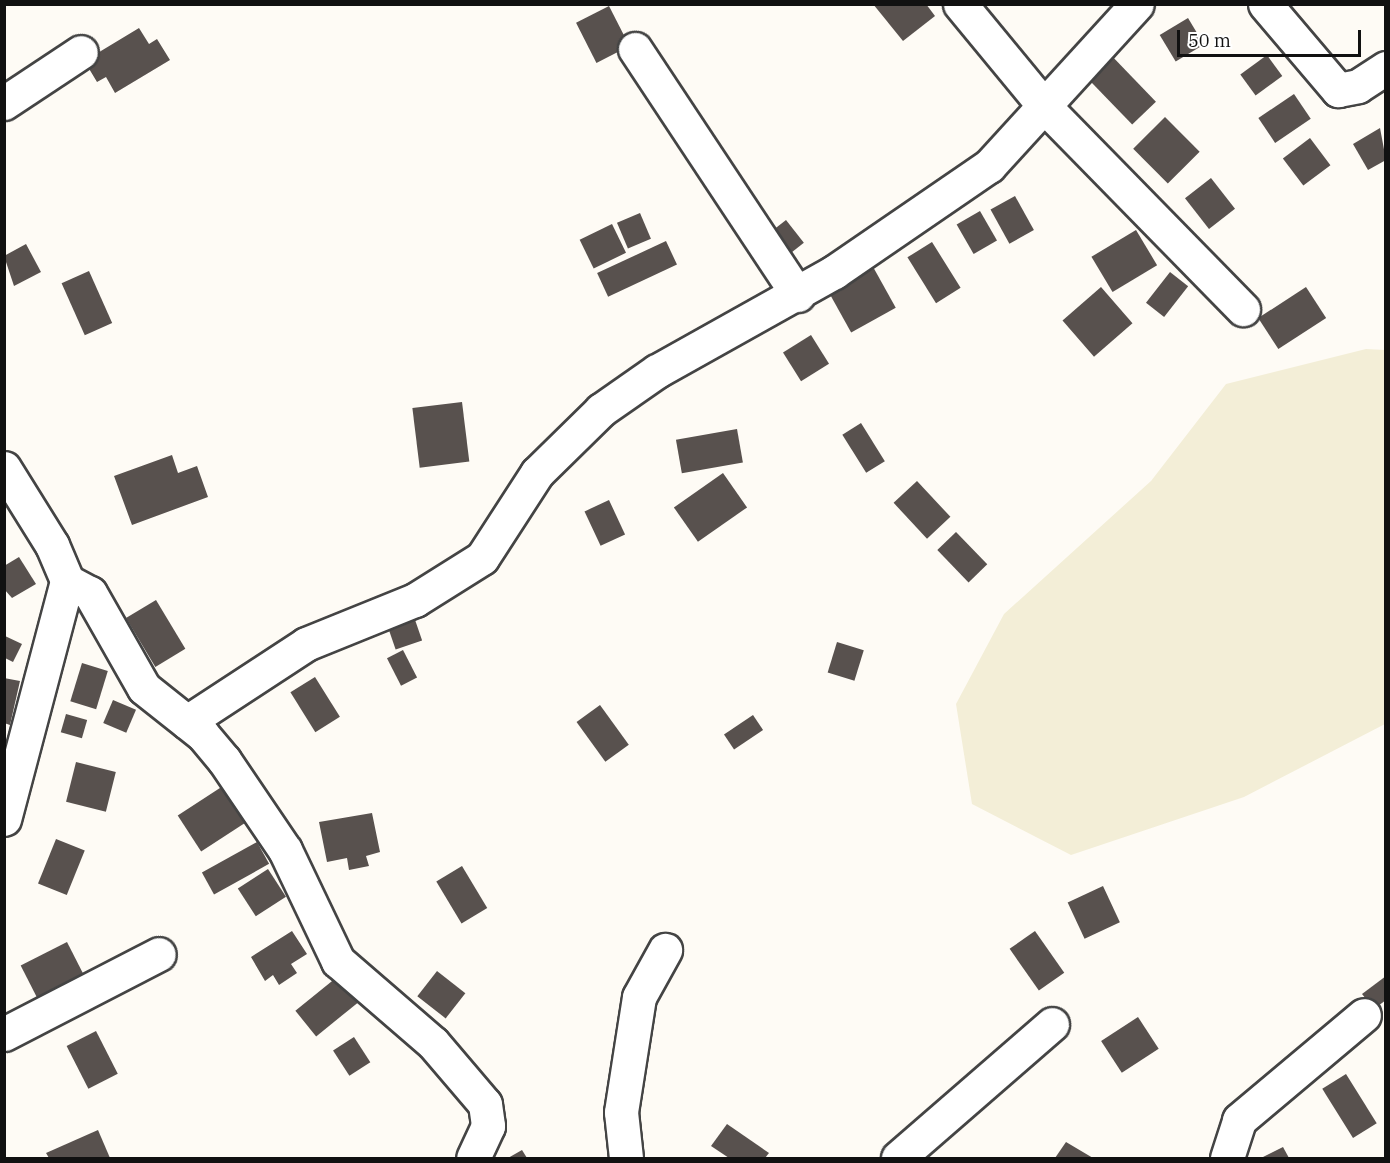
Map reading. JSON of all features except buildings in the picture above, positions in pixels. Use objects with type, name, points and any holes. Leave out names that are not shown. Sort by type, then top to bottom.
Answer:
[{"type":"street","points":[[960,4],[1045,107],[1243,309]]},
{"type":"street","points":[[187,722],[306,644],[415,600],[482,558],[537,473],[601,410],[657,372],[798,295],[989,166],[1137,4]]},
{"type":"street","points":[[1266,4],[1338,90],[1358,86],[1386,68]]},
{"type":"street","points":[[635,50],[798,295]]},
{"type":"street","points":[[4,103],[81,52]]},
{"type":"street","points":[[4,468],[52,545],[67,581],[4,819]]},
{"type":"street","points":[[67,581],[90,593],[144,688],[187,722],[224,760],[285,850],[338,960],[433,1043],[485,1104],[488,1126],[473,1158]]},
{"type":"street","points":[[626,1158],[621,1112],[639,997],[665,950]]},
{"type":"street","points":[[4,1034],[159,954]]},
{"type":"street","points":[[1227,1158],[1239,1120],[1364,1015]]},
{"type":"street","points":[[898,1158],[1052,1024]]},
{"type":"shaded area","points":[[1366,349],[1385,350],[1385,724],[1244,797],[1071,855],[972,804],[956,704],[1004,614],[1151,481],[1226,384]]}]
